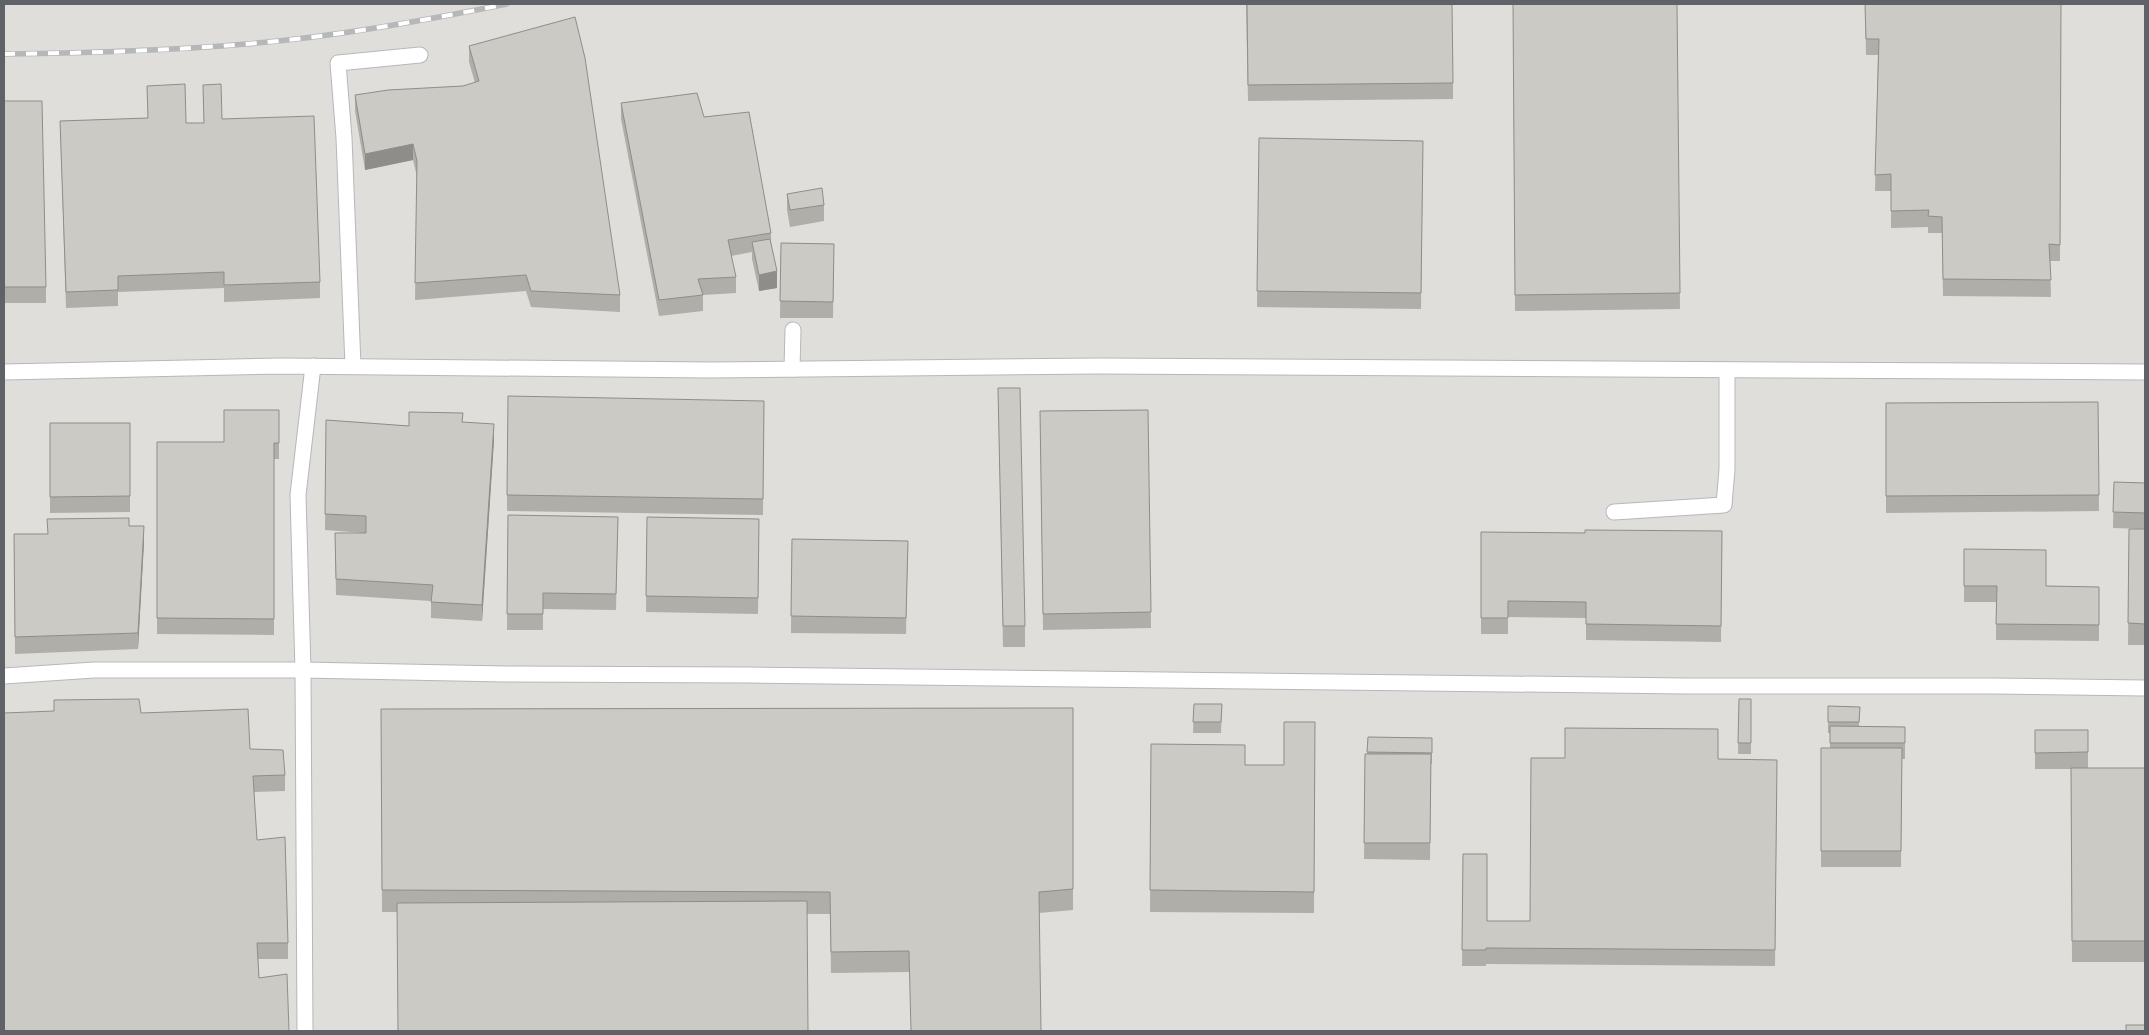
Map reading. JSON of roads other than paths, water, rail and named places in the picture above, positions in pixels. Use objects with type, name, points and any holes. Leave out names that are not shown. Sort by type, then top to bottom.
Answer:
[{"type":"street","points":[[354,366],[344,138],[338,63],[420,55]]},
{"type":"street","points":[[792,369],[793,330]]},
{"type":"street","points":[[305,1031],[304,670],[298,495],[313,366]]},
{"type":"street","points":[[4,372],[313,366],[792,369],[1109,366],[2145,372]]},
{"type":"street","points":[[1614,512],[1724,505],[1727,470],[1727,370]]},
{"type":"street","points":[[4,676],[94,670],[304,670],[504,674],[1685,686],[2145,688]]},
{"type":"railway","points":[[4,54],[155,50],[279,41],[377,28],[507,4]]}]
